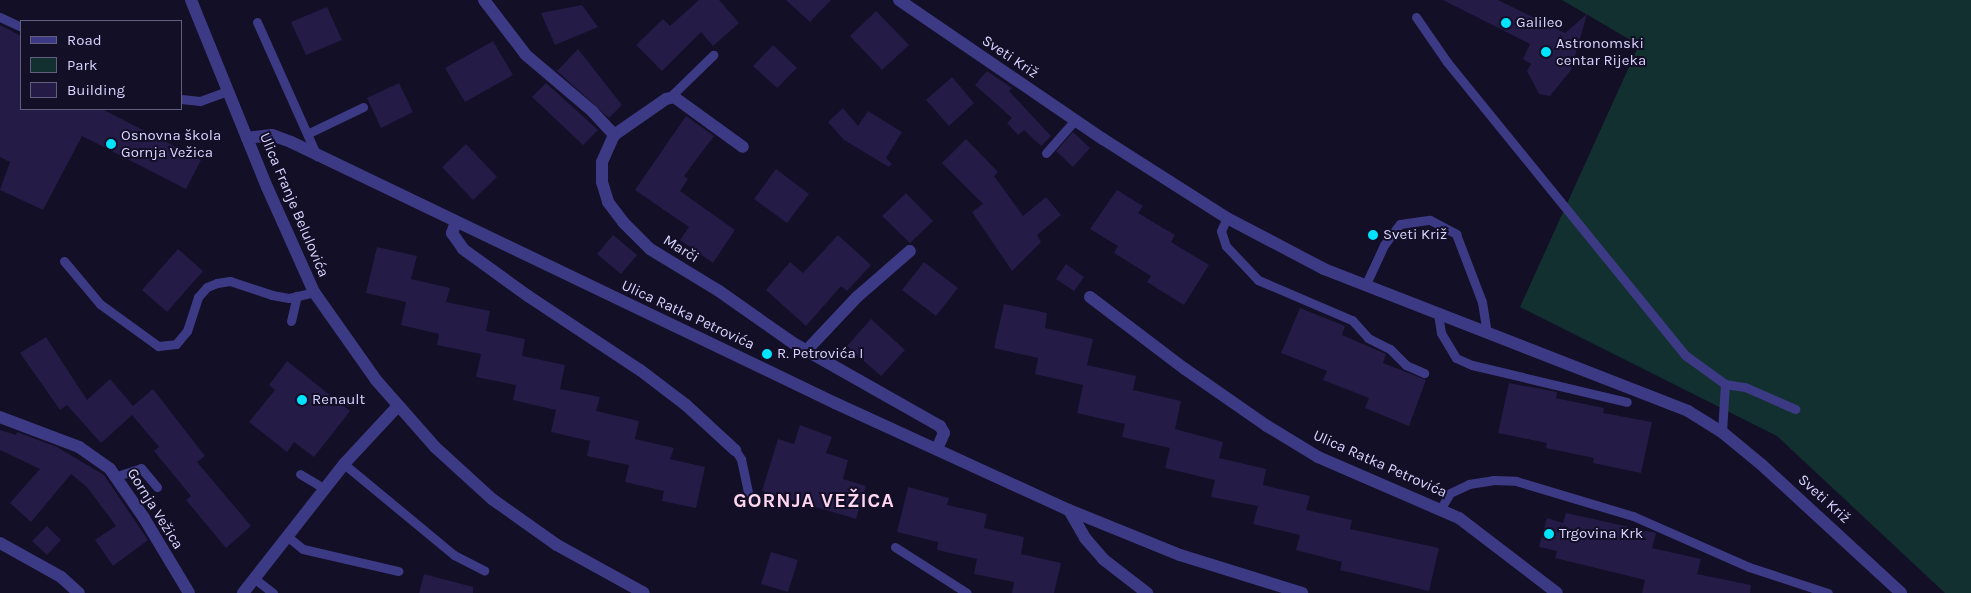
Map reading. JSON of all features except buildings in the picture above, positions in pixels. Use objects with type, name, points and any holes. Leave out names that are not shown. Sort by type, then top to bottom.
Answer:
[{"type":"street","name":"Ulica Franje Belulovića","points":[[191,0],[247,138],[314,292],[397,407],[460,472],[528,525],[644,593]]},
{"type":"street","points":[[484,0],[526,54],[592,111],[614,135],[669,98],[674,97],[686,102],[743,147]]},
{"type":"street","name":"Sveti Križ","points":[[899,0],[1103,140],[1227,218],[1324,269],[1688,411],[1722,432],[1901,593]]},
{"type":"street","name":"Ulica Ratka Petrovića","points":[[247,138],[272,135],[1069,510],[1266,588],[1302,593]]},
{"type":"street","name":"Marči","points":[[614,135],[602,162],[602,182],[608,202],[622,222],[655,253],[719,291],[806,351],[940,426],[944,433],[937,449]]},
{"type":"street","points":[[456,222],[452,233],[463,249],[528,296],[647,375],[735,450]]},
{"type":"street","points":[[806,351],[857,297],[910,252]]},
{"type":"street","name":"Ulica Ratka Petrovića","points":[[1090,297],[1185,369],[1318,457],[1441,508],[1459,518],[1557,593]]},
{"type":"street","points":[[243,593],[344,464],[397,407]]},
{"type":"street","name":"Gornja Vežica","points":[[0,417],[79,447],[117,476],[189,593]]},
{"type":"street","points":[[1069,510],[1085,538],[1103,559],[1148,593]]},
{"type":"street","points":[[0,543],[61,577],[79,593]]},
{"type":"lane","points":[[0,17],[20,26]]},
{"type":"lane","points":[[1416,17],[1447,62],[1685,355],[1724,384],[1746,387],[1795,409]]},
{"type":"lane","points":[[257,22],[309,133],[317,156]]},
{"type":"lane","points":[[669,98],[714,55]]},
{"type":"lane","points":[[182,99],[200,101],[228,91]]},
{"type":"lane","points":[[309,133],[363,106]]},
{"type":"lane","points":[[1046,153],[1075,120]]},
{"type":"lane","points":[[1227,218],[1221,231],[1226,246],[1258,280],[1352,320],[1368,338],[1390,348],[1406,365],[1424,373]]},
{"type":"lane","points":[[1365,286],[1384,245],[1400,224],[1430,220],[1456,234],[1476,285],[1487,332]]},
{"type":"lane","points":[[64,261],[100,304],[158,346],[176,344],[187,331],[198,297],[207,287],[217,283],[230,281],[272,295],[297,296],[314,292]]},
{"type":"lane","points":[[292,321],[297,296]]},
{"type":"lane","points":[[1438,314],[1441,334],[1456,358],[1472,365],[1627,402]]},
{"type":"lane","points":[[1722,432],[1724,384]]},
{"type":"lane","points":[[735,450],[741,459],[749,498]]},
{"type":"lane","points":[[344,464],[454,555],[484,570]]},
{"type":"lane","points":[[117,476],[141,468],[157,487]]},
{"type":"lane","points":[[300,474],[324,490]]},
{"type":"lane","points":[[1441,508],[1450,493],[1469,484],[1493,480],[1516,481],[1633,516],[1749,567],[1828,593]]},
{"type":"lane","points":[[288,537],[310,551],[398,572]]},
{"type":"lane","points":[[895,546],[967,593]]},
{"type":"lane","points":[[255,579],[272,593]]},
{"type":"green space","points":[[1562,0],[1971,0],[1971,593],[1945,593],[1777,436],[1520,307],[1639,45]]},
{"type":"place","name":"Galileo","points":[[1506,23]]},
{"type":"place","name":"Astronomski centar Rijeka","points":[[1546,52]]},
{"type":"place","name":"Osnovna škola Gornja Vežica","points":[[111,144]]},
{"type":"place","name":"Sveti Križ","points":[[1373,235]]},
{"type":"place","name":"R. Petrovića I","points":[[767,354]]},
{"type":"place","name":"Renault","points":[[302,400]]},
{"type":"place","name":"Trgovina Krk","points":[[1549,534]]},
{"type":"district","name":"GORNJA VEŽICA","points":[[814,500]]}]
